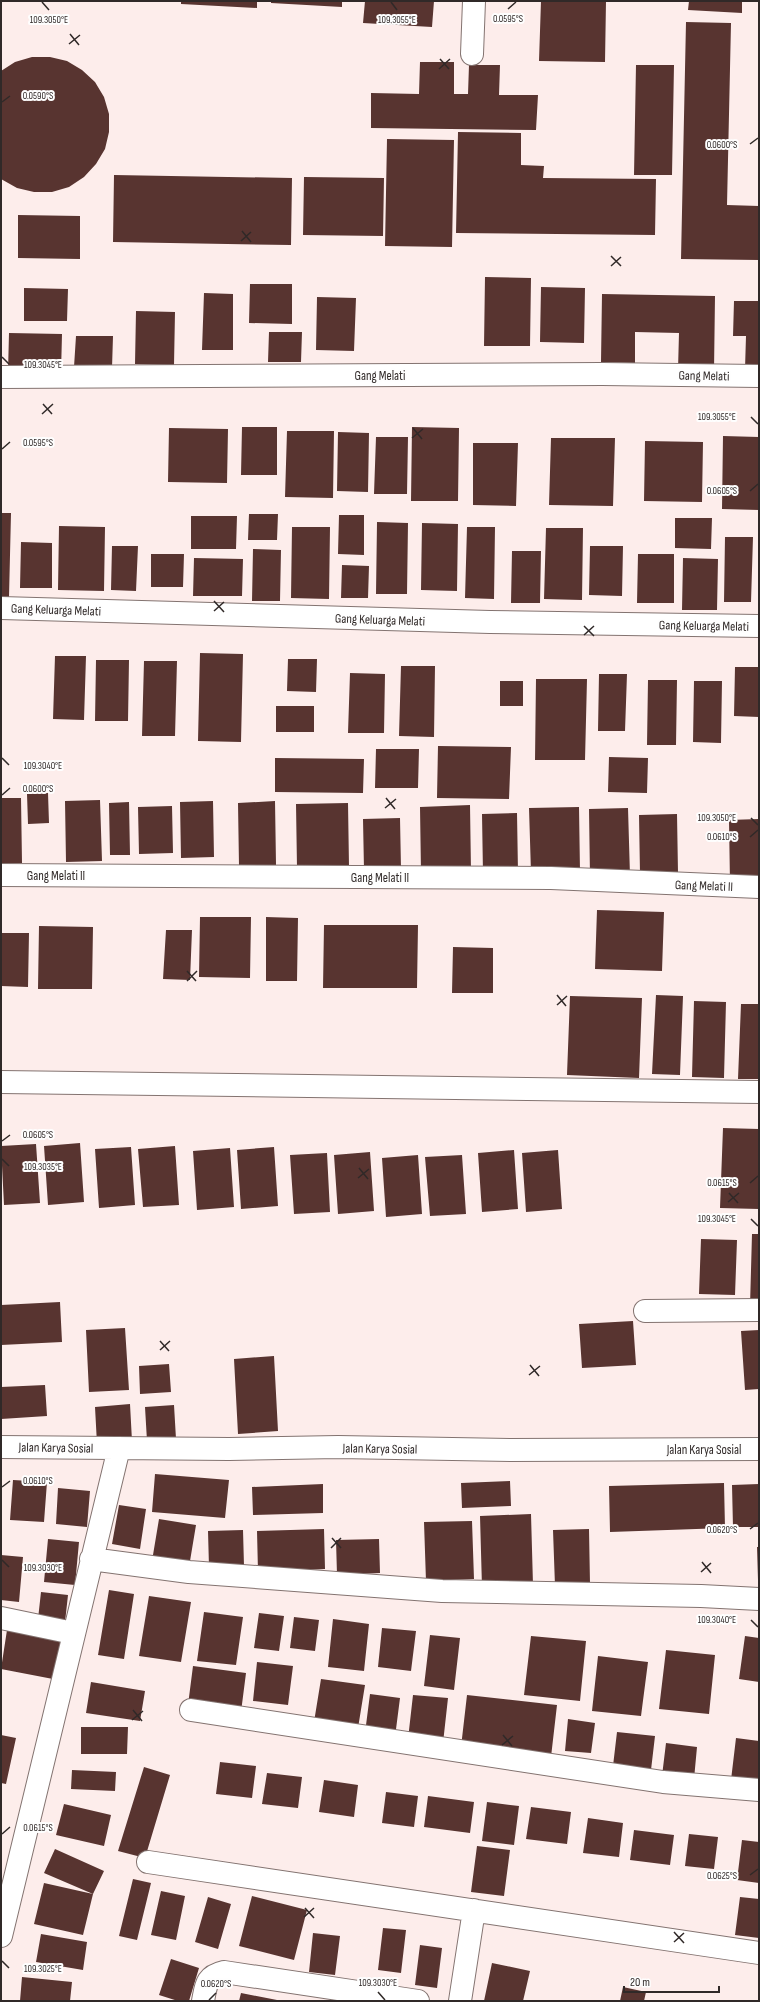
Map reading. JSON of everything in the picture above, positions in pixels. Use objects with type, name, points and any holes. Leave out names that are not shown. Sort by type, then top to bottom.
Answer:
[{"type":"street","points":[[472,54],[474,1]]},
{"type":"street","name":"Gang Melati","points":[[1,377],[602,374],[759,376]]},
{"type":"street","name":"Gang Keluarga Melati","points":[[1,608],[498,622],[759,626]]},
{"type":"street","name":"Gang Melati II","points":[[1,875],[551,878],[759,887]]},
{"type":"street","points":[[1,1082],[759,1092]]},
{"type":"street","points":[[645,1311],[759,1310]]},
{"type":"street","name":"Jalan Karya Sosial","points":[[1,1447],[229,1449],[338,1447],[511,1450],[759,1449]]},
{"type":"street","points":[[1,1936],[119,1448]]},
{"type":"street","points":[[91,1559],[189,1572],[442,1591],[701,1596],[759,1599]]},
{"type":"street","points":[[1,1618],[74,1633]]},
{"type":"street","points":[[191,1710],[663,1782],[759,1790]]},
{"type":"street","points":[[148,1862],[759,1953]]},
{"type":"street","points":[[460,2001],[474,1910]]},
{"type":"street","points":[[203,2001],[206,1983],[214,1974],[224,1972],[418,2001]]},
{"type":"building","points":[[181,1],[257,1],[257,8],[181,4]]},
{"type":"building","points":[[271,1],[342,1],[342,7],[271,3]]},
{"type":"building","points":[[365,1],[434,1],[432,27],[363,23]]},
{"type":"building","points":[[541,1],[606,1],[605,62],[539,61]]},
{"type":"building","points":[[689,1],[742,1],[742,13],[688,10]]},
{"type":"building","points":[[686,22],[731,23],[727,205],[759,206],[759,260],[681,259]]},
{"type":"building","points":[[32,57],[50,57],[67,61],[82,70],[95,82],[104,97],[109,114],[109,132],[105,149],[96,164],[84,177],[69,187],[52,192],[34,192],[17,188],[1,179],[1,71],[15,62]]},
{"type":"building","points":[[420,62],[454,62],[454,94],[468,94],[469,65],[500,65],[499,95],[538,95],[536,130],[371,128],[371,93],[419,94]]},
{"type":"building","points":[[636,65],[674,65],[672,175],[634,175]]},
{"type":"building","points":[[458,132],[521,133],[521,165],[544,166],[543,178],[656,179],[655,235],[456,233]]},
{"type":"building","points":[[387,139],[454,140],[452,247],[385,246]]},
{"type":"building","points":[[114,175],[292,178],[291,245],[113,242]]},
{"type":"building","points":[[304,177],[384,178],[383,236],[303,235]]},
{"type":"building","points":[[18,215],[80,216],[80,259],[18,258]]},
{"type":"building","points":[[485,277],[531,278],[530,346],[484,346]]},
{"type":"building","points":[[250,284],[292,284],[292,324],[249,323]]},
{"type":"building","points":[[541,287],[585,288],[584,343],[540,342]]},
{"type":"building","points":[[24,288],[68,289],[67,321],[24,321]]},
{"type":"building","points":[[204,293],[233,294],[233,350],[202,350]]},
{"type":"building","points":[[602,294],[715,296],[714,371],[678,370],[679,333],[635,332],[635,363],[601,362]]},
{"type":"building","points":[[317,297],[356,298],[354,351],[316,350]]},
{"type":"building","points":[[734,301],[759,301],[759,369],[745,369],[746,336],[733,336]]},
{"type":"building","points":[[136,311],[175,312],[174,365],[135,364]]},
{"type":"building","points":[[269,332],[302,332],[301,362],[268,362]]},
{"type":"building","points":[[9,333],[62,334],[61,373],[8,372]]},
{"type":"building","points":[[76,336],[113,336],[112,368],[74,367]]},
{"type":"building","points":[[242,427],[277,427],[277,475],[241,475]]},
{"type":"building","points":[[412,427],[459,428],[458,501],[411,501]]},
{"type":"building","points":[[169,428],[228,429],[227,483],[168,482]]},
{"type":"building","points":[[287,431],[334,431],[333,498],[285,497]]},
{"type":"building","points":[[338,432],[369,433],[368,492],[337,491]]},
{"type":"building","points":[[723,436],[759,437],[759,510],[722,509]]},
{"type":"building","points":[[376,437],[408,437],[407,494],[374,494]]},
{"type":"building","points":[[551,438],[615,438],[613,506],[549,505]]},
{"type":"building","points":[[645,441],[703,442],[702,502],[644,501]]},
{"type":"building","points":[[473,443],[518,443],[516,506],[473,505]]},
{"type":"building","points":[[1,513],[11,513],[9,597],[1,597]]},
{"type":"building","points":[[249,514],[278,514],[277,540],[248,540]]},
{"type":"building","points":[[339,515],[364,515],[364,555],[338,554]]},
{"type":"building","points":[[191,516],[237,516],[236,549],[191,549]]},
{"type":"building","points":[[675,518],[712,518],[711,549],[675,548]]},
{"type":"building","points":[[377,522],[408,523],[407,594],[376,594]]},
{"type":"building","points":[[422,523],[458,524],[457,591],[421,590]]},
{"type":"building","points":[[59,526],[105,527],[104,591],[58,590]]},
{"type":"building","points":[[292,527],[330,527],[329,599],[291,598]]},
{"type":"building","points":[[467,527],[495,527],[494,599],[465,598]]},
{"type":"building","points":[[546,528],[583,528],[582,600],[544,599]]},
{"type":"building","points":[[725,537],[753,537],[751,602],[724,602]]},
{"type":"building","points":[[21,542],[52,543],[52,588],[20,588]]},
{"type":"building","points":[[112,546],[138,546],[136,591],[111,590]]},
{"type":"building","points":[[590,546],[623,546],[622,596],[589,595]]},
{"type":"building","points":[[253,549],[281,550],[280,601],[252,601]]},
{"type":"building","points":[[512,551],[541,551],[540,603],[511,603]]},
{"type":"building","points":[[151,554],[184,554],[183,587],[151,587]]},
{"type":"building","points":[[638,554],[674,554],[674,603],[637,603]]},
{"type":"building","points":[[194,558],[243,559],[242,596],[193,596]]},
{"type":"building","points":[[683,558],[718,559],[717,610],[682,610]]},
{"type":"building","points":[[342,565],[369,566],[368,598],[341,598]]},
{"type":"building","points":[[200,653],[243,654],[241,742],[198,741]]},
{"type":"building","points":[[55,656],[86,656],[84,720],[53,719]]},
{"type":"building","points":[[288,659],[317,659],[316,692],[287,691]]},
{"type":"building","points":[[96,660],[129,660],[128,721],[95,721]]},
{"type":"building","points":[[144,661],[177,661],[175,736],[142,736]]},
{"type":"building","points":[[401,666],[435,666],[434,737],[399,736]]},
{"type":"building","points":[[735,667],[759,667],[759,717],[734,716]]},
{"type":"building","points":[[350,673],[385,674],[384,733],[348,733]]},
{"type":"building","points":[[599,674],[627,674],[625,731],[598,731]]},
{"type":"building","points":[[536,679],[587,679],[585,760],[535,760]]},
{"type":"building","points":[[648,680],[677,680],[676,745],[647,745]]},
{"type":"building","points":[[500,681],[523,681],[523,706],[500,706]]},
{"type":"building","points":[[694,681],[722,681],[721,743],[693,742]]},
{"type":"building","points":[[276,706],[314,706],[314,732],[276,732]]},
{"type":"building","points":[[438,746],[511,747],[509,799],[437,798]]},
{"type":"building","points":[[376,749],[419,749],[418,788],[375,788]]},
{"type":"building","points":[[609,757],[648,758],[647,793],[608,792]]},
{"type":"building","points":[[275,758],[364,759],[363,793],[275,792]]},
{"type":"building","points":[[48,793],[49,823],[28,824],[27,794]]},
{"type":"building","points":[[1,798],[21,798],[22,863],[1,863]]},
{"type":"building","points":[[100,800],[102,861],[66,862],[65,801]]},
{"type":"building","points":[[213,801],[214,857],[181,858],[180,802]]},
{"type":"building","points":[[275,801],[276,865],[239,866],[238,803]]},
{"type":"building","points":[[129,802],[130,855],[110,855],[109,803]]},
{"type":"building","points":[[348,803],[349,867],[297,868],[296,804]]},
{"type":"building","points":[[470,805],[471,872],[421,873],[420,807]]},
{"type":"building","points":[[172,806],[173,853],[139,854],[138,807]]},
{"type":"building","points":[[579,807],[580,872],[531,873],[529,808]]},
{"type":"building","points":[[628,808],[630,876],[590,877],[589,809]]},
{"type":"building","points":[[517,813],[518,873],[483,874],[482,814]]},
{"type":"building","points":[[677,814],[678,873],[640,874],[639,815]]},
{"type":"building","points":[[400,818],[401,869],[364,870],[363,819]]},
{"type":"building","points":[[759,819],[759,884],[730,884],[729,820]]},
{"type":"building","points":[[597,910],[664,912],[662,971],[595,969]]},
{"type":"building","points":[[200,917],[251,917],[250,978],[199,977]]},
{"type":"building","points":[[266,917],[298,918],[297,981],[266,981]]},
{"type":"building","points":[[324,925],[418,925],[417,988],[323,988]]},
{"type":"building","points":[[39,926],[93,927],[92,989],[38,989]]},
{"type":"building","points":[[166,930],[192,930],[190,980],[163,979]]},
{"type":"building","points":[[1,933],[29,933],[28,987],[1,986]]},
{"type":"building","points":[[453,947],[493,948],[493,993],[452,993]]},
{"type":"building","points":[[656,995],[683,996],[680,1075],[652,1074]]},
{"type":"building","points":[[570,996],[642,998],[639,1078],[567,1075]]},
{"type":"building","points":[[694,1001],[726,1002],[724,1078],[692,1077]]},
{"type":"building","points":[[741,1004],[759,1004],[759,1079],[738,1079]]},
{"type":"building","points":[[723,1128],[759,1129],[759,1209],[720,1208]]},
{"type":"building","points":[[80,1143],[84,1202],[48,1205],[44,1146]]},
{"type":"building","points":[[36,1144],[40,1203],[4,1205],[1,1146]]},
{"type":"building","points":[[175,1146],[179,1205],[143,1207],[138,1149]]},
{"type":"building","points":[[131,1147],[135,1205],[99,1208],[95,1149]]},
{"type":"building","points":[[274,1147],[278,1206],[241,1209],[237,1150]]},
{"type":"building","points":[[230,1148],[234,1207],[197,1210],[193,1151]]},
{"type":"building","points":[[514,1150],[518,1209],[482,1212],[478,1153]]},
{"type":"building","points":[[558,1150],[562,1209],[526,1212],[522,1153]]},
{"type":"building","points":[[370,1152],[374,1211],[338,1214],[334,1155]]},
{"type":"building","points":[[327,1153],[330,1212],[294,1214],[290,1155]]},
{"type":"building","points":[[418,1155],[422,1214],[386,1217],[382,1158]]},
{"type":"building","points":[[462,1155],[466,1214],[430,1216],[425,1157]]},
{"type":"building","points":[[752,1234],[759,1234],[759,1306],[750,1306]]},
{"type":"building","points":[[701,1239],[737,1240],[735,1295],[699,1294]]},
{"type":"building","points":[[60,1302],[62,1342],[1,1345],[1,1305]]},
{"type":"building","points":[[633,1321],[636,1365],[582,1368],[579,1324]]},
{"type":"building","points":[[125,1328],[129,1390],[89,1392],[86,1330]]},
{"type":"building","points":[[759,1330],[759,1389],[745,1390],[741,1331]]},
{"type":"building","points":[[274,1356],[278,1431],[238,1434],[234,1359]]},
{"type":"building","points":[[169,1364],[171,1392],[140,1394],[139,1366]]},
{"type":"building","points":[[45,1385],[47,1416],[1,1419],[1,1387]]},
{"type":"building","points":[[130,1404],[132,1441],[97,1444],[95,1407]]},
{"type":"building","points":[[174,1405],[176,1439],[147,1441],[145,1407]]},
{"type":"building","points":[[155,1474],[229,1480],[225,1518],[152,1512]]},
{"type":"building","points":[[13,1480],[47,1482],[44,1522],[10,1520]]},
{"type":"building","points":[[510,1481],[511,1506],[462,1508],[461,1483]]},
{"type":"building","points":[[724,1483],[725,1528],[610,1532],[609,1486]]},
{"type":"building","points":[[323,1484],[323,1513],[253,1515],[252,1487]]},
{"type":"building","points":[[759,1484],[759,1527],[733,1527],[732,1485]]},
{"type":"building","points":[[58,1488],[90,1491],[87,1527],[56,1524]]},
{"type":"building","points":[[119,1505],[146,1509],[140,1549],[112,1544]]},
{"type":"building","points":[[531,1514],[533,1585],[482,1587],[480,1516]]},
{"type":"building","points":[[159,1519],[196,1525],[189,1567],[152,1561]]},
{"type":"building","points":[[472,1521],[474,1579],[426,1581],[424,1522]]},
{"type":"building","points":[[324,1529],[325,1569],[258,1572],[257,1531]]},
{"type":"building","points":[[589,1529],[590,1584],[555,1586],[553,1530]]},
{"type":"building","points":[[243,1530],[244,1566],[209,1567],[208,1531]]},
{"type":"building","points":[[48,1539],[79,1542],[75,1585],[44,1582]]},
{"type":"building","points":[[379,1539],[380,1573],[337,1575],[336,1540]]},
{"type":"building","points":[[757,1547],[759,1547],[759,1580],[758,1580]]},
{"type":"building","points":[[1,1555],[23,1557],[19,1602],[1,1600]]},
{"type":"building","points":[[109,1590],[134,1594],[124,1659],[98,1655]]},
{"type":"building","points":[[41,1592],[68,1595],[65,1622],[38,1619]]},
{"type":"building","points":[[149,1596],[191,1602],[181,1662],[139,1656]]},
{"type":"building","points":[[204,1612],[243,1617],[236,1665],[197,1661]]},
{"type":"building","points":[[259,1613],[284,1616],[279,1651],[254,1648]]},
{"type":"building","points":[[294,1617],[319,1620],[315,1651],[290,1648]]},
{"type":"building","points":[[333,1619],[369,1624],[364,1671],[328,1667]]},
{"type":"building","points":[[382,1628],[416,1631],[411,1671],[378,1667]]},
{"type":"building","points":[[7,1630],[61,1641],[53,1679],[1,1669]]},
{"type":"building","points":[[430,1635],[460,1638],[454,1690],[424,1686]]},
{"type":"building","points":[[531,1636],[586,1641],[580,1701],[524,1695]]},
{"type":"building","points":[[745,1636],[759,1638],[759,1682],[739,1679]]},
{"type":"building","points":[[666,1650],[715,1655],[709,1714],[659,1709]]},
{"type":"building","points":[[598,1656],[648,1662],[641,1716],[592,1711]]},
{"type":"building","points":[[257,1662],[293,1666],[288,1705],[253,1701]]},
{"type":"building","points":[[193,1666],[246,1673],[241,1712],[188,1705]]},
{"type":"building","points":[[321,1679],[365,1685],[358,1728],[314,1722]]},
{"type":"building","points":[[91,1682],[145,1691],[140,1721],[86,1713]]},
{"type":"building","points":[[370,1694],[400,1698],[395,1737],[365,1733]]},
{"type":"building","points":[[413,1695],[448,1698],[443,1743],[408,1739]]},
{"type":"building","points":[[467,1695],[557,1705],[551,1757],[461,1747]]},
{"type":"building","points":[[568,1719],[595,1723],[591,1753],[565,1751]]},
{"type":"building","points":[[81,1727],[128,1727],[127,1754],[81,1754]]},
{"type":"building","points":[[617,1732],[655,1736],[651,1770],[613,1766]]},
{"type":"building","points":[[1,1735],[16,1738],[6,1784],[1,1783]]},
{"type":"building","points":[[736,1738],[759,1741],[759,1783],[731,1780]]},
{"type":"building","points":[[666,1743],[697,1747],[694,1779],[662,1776]]},
{"type":"building","points":[[220,1762],[256,1766],[252,1798],[216,1794]]},
{"type":"building","points":[[144,1767],[170,1775],[145,1858],[118,1851]]},
{"type":"building","points":[[72,1770],[116,1772],[115,1791],[71,1789]]},
{"type":"building","points":[[267,1773],[302,1777],[298,1808],[262,1804]]},
{"type":"building","points":[[324,1780],[358,1785],[354,1817],[319,1812]]},
{"type":"building","points":[[386,1792],[418,1796],[414,1827],[382,1823]]},
{"type":"building","points":[[428,1796],[474,1802],[470,1833],[424,1827]]},
{"type":"building","points":[[487,1802],[519,1806],[514,1845],[482,1841]]},
{"type":"building","points":[[64,1804],[111,1815],[104,1846],[56,1835]]},
{"type":"building","points":[[531,1807],[571,1812],[567,1844],[526,1839]]},
{"type":"building","points":[[588,1818],[623,1823],[619,1857],[583,1853]]},
{"type":"building","points":[[634,1830],[674,1835],[670,1865],[630,1860]]},
{"type":"building","points":[[689,1834],[718,1837],[714,1869],[685,1866]]},
{"type":"building","points":[[742,1840],[759,1842],[759,1883],[737,1880]]},
{"type":"building","points":[[477,1846],[510,1850],[504,1896],[471,1892]]},
{"type":"building","points":[[55,1849],[104,1871],[93,1894],[44,1873]]},
{"type":"building","points":[[133,1879],[151,1883],[137,1940],[119,1936]]},
{"type":"building","points":[[44,1883],[93,1894],[83,1935],[34,1924]]},
{"type":"building","points":[[161,1891],[185,1896],[176,1940],[151,1935]]},
{"type":"building","points":[[252,1896],[307,1910],[294,1960],[239,1946]]},
{"type":"building","points":[[208,1897],[231,1904],[218,1949],[195,1942]]},
{"type":"building","points":[[740,1897],[759,1899],[759,1938],[735,1935]]},
{"type":"building","points":[[383,1928],[406,1930],[401,1973],[378,1970]]},
{"type":"building","points":[[313,1933],[340,1936],[335,1975],[309,1972]]},
{"type":"building","points":[[41,1934],[87,1942],[83,1970],[36,1962]]},
{"type":"building","points":[[420,1945],[442,1948],[437,1988],[415,1985]]},
{"type":"building","points":[[171,1959],[199,1968],[189,2001],[178,2001],[159,1995]]},
{"type":"building","points":[[492,1963],[530,1971],[523,2001],[484,2001]]},
{"type":"building","points":[[22,1977],[72,1982],[70,2001],[20,2001]]},
{"type":"building","points":[[623,1987],[646,1992],[644,2001],[620,2001]]},
{"type":"building","points":[[241,1993],[277,2000],[277,2001],[239,2001]]}]
